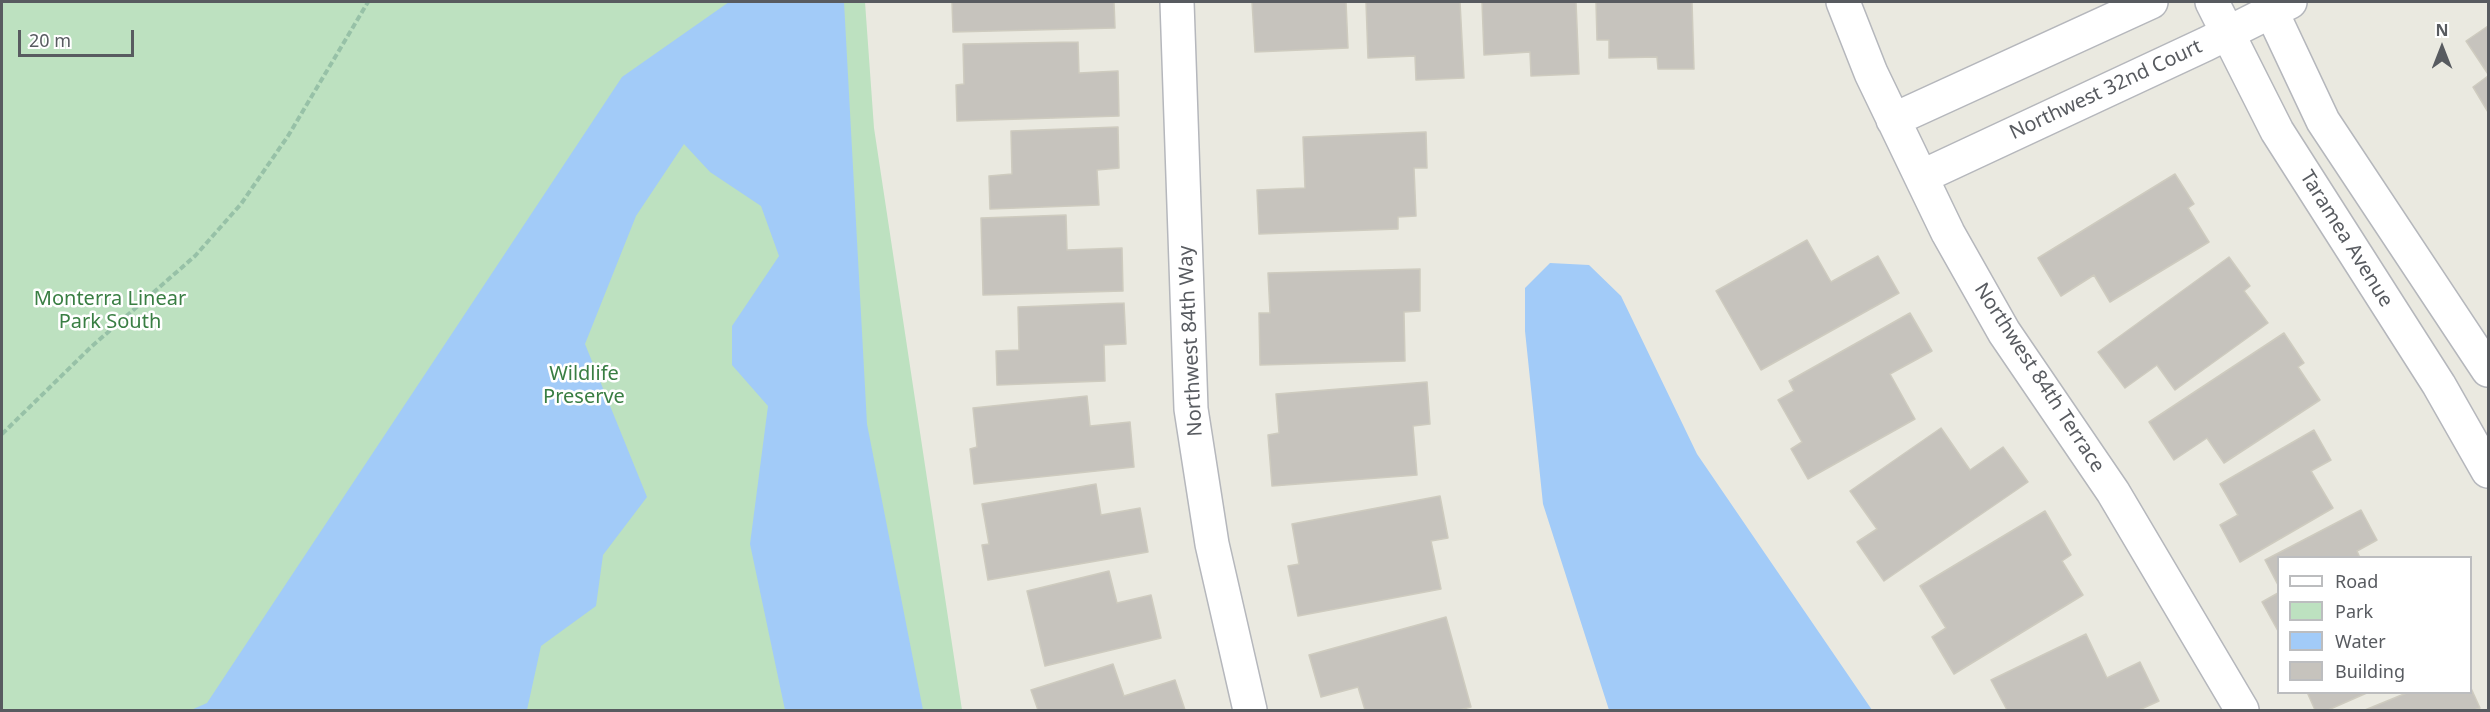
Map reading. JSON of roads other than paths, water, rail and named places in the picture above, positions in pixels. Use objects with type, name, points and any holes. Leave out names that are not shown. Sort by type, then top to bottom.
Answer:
[{"type":"street","name":"Northwest 84th Way","points":[[1177,2],[1191,409],[1212,544],[1250,711]]},
{"type":"street","name":"Northwest 84th Terrace","points":[[1843,2],[1871,73],[1948,233],[2004,332],[2113,492],[2242,711]]},
{"type":"street","points":[[1893,120],[2151,2]]},
{"type":"street","name":"Taramea Avenue","points":[[2212,2],[2277,131],[2439,385],[2488,471]]},
{"type":"street","points":[[2276,5],[2323,120],[2488,370]]},
{"type":"street","name":"Northwest 32nd Court","points":[[1921,177],[2228,33],[2276,5]]},
{"type":"water","points":[[729,2],[844,2],[867,424],[923,710],[785,710],[750,544],[768,406],[732,365],[732,326],[779,256],[761,206],[710,172],[684,144],[636,216],[585,344],[647,497],[603,555],[596,606],[541,646],[527,710],[191,710],[207,703],[622,77]]},
{"type":"water","points":[[1550,263],[1589,265],[1621,296],[1697,454],[1872,710],[1609,710],[1543,504],[1525,331],[1525,288]]},
{"type":"park label","name":"Monterra Linear Park South","points":[[110,310]]},
{"type":"park label","name":"Wildlife Preserve","points":[[584,386]]}]
